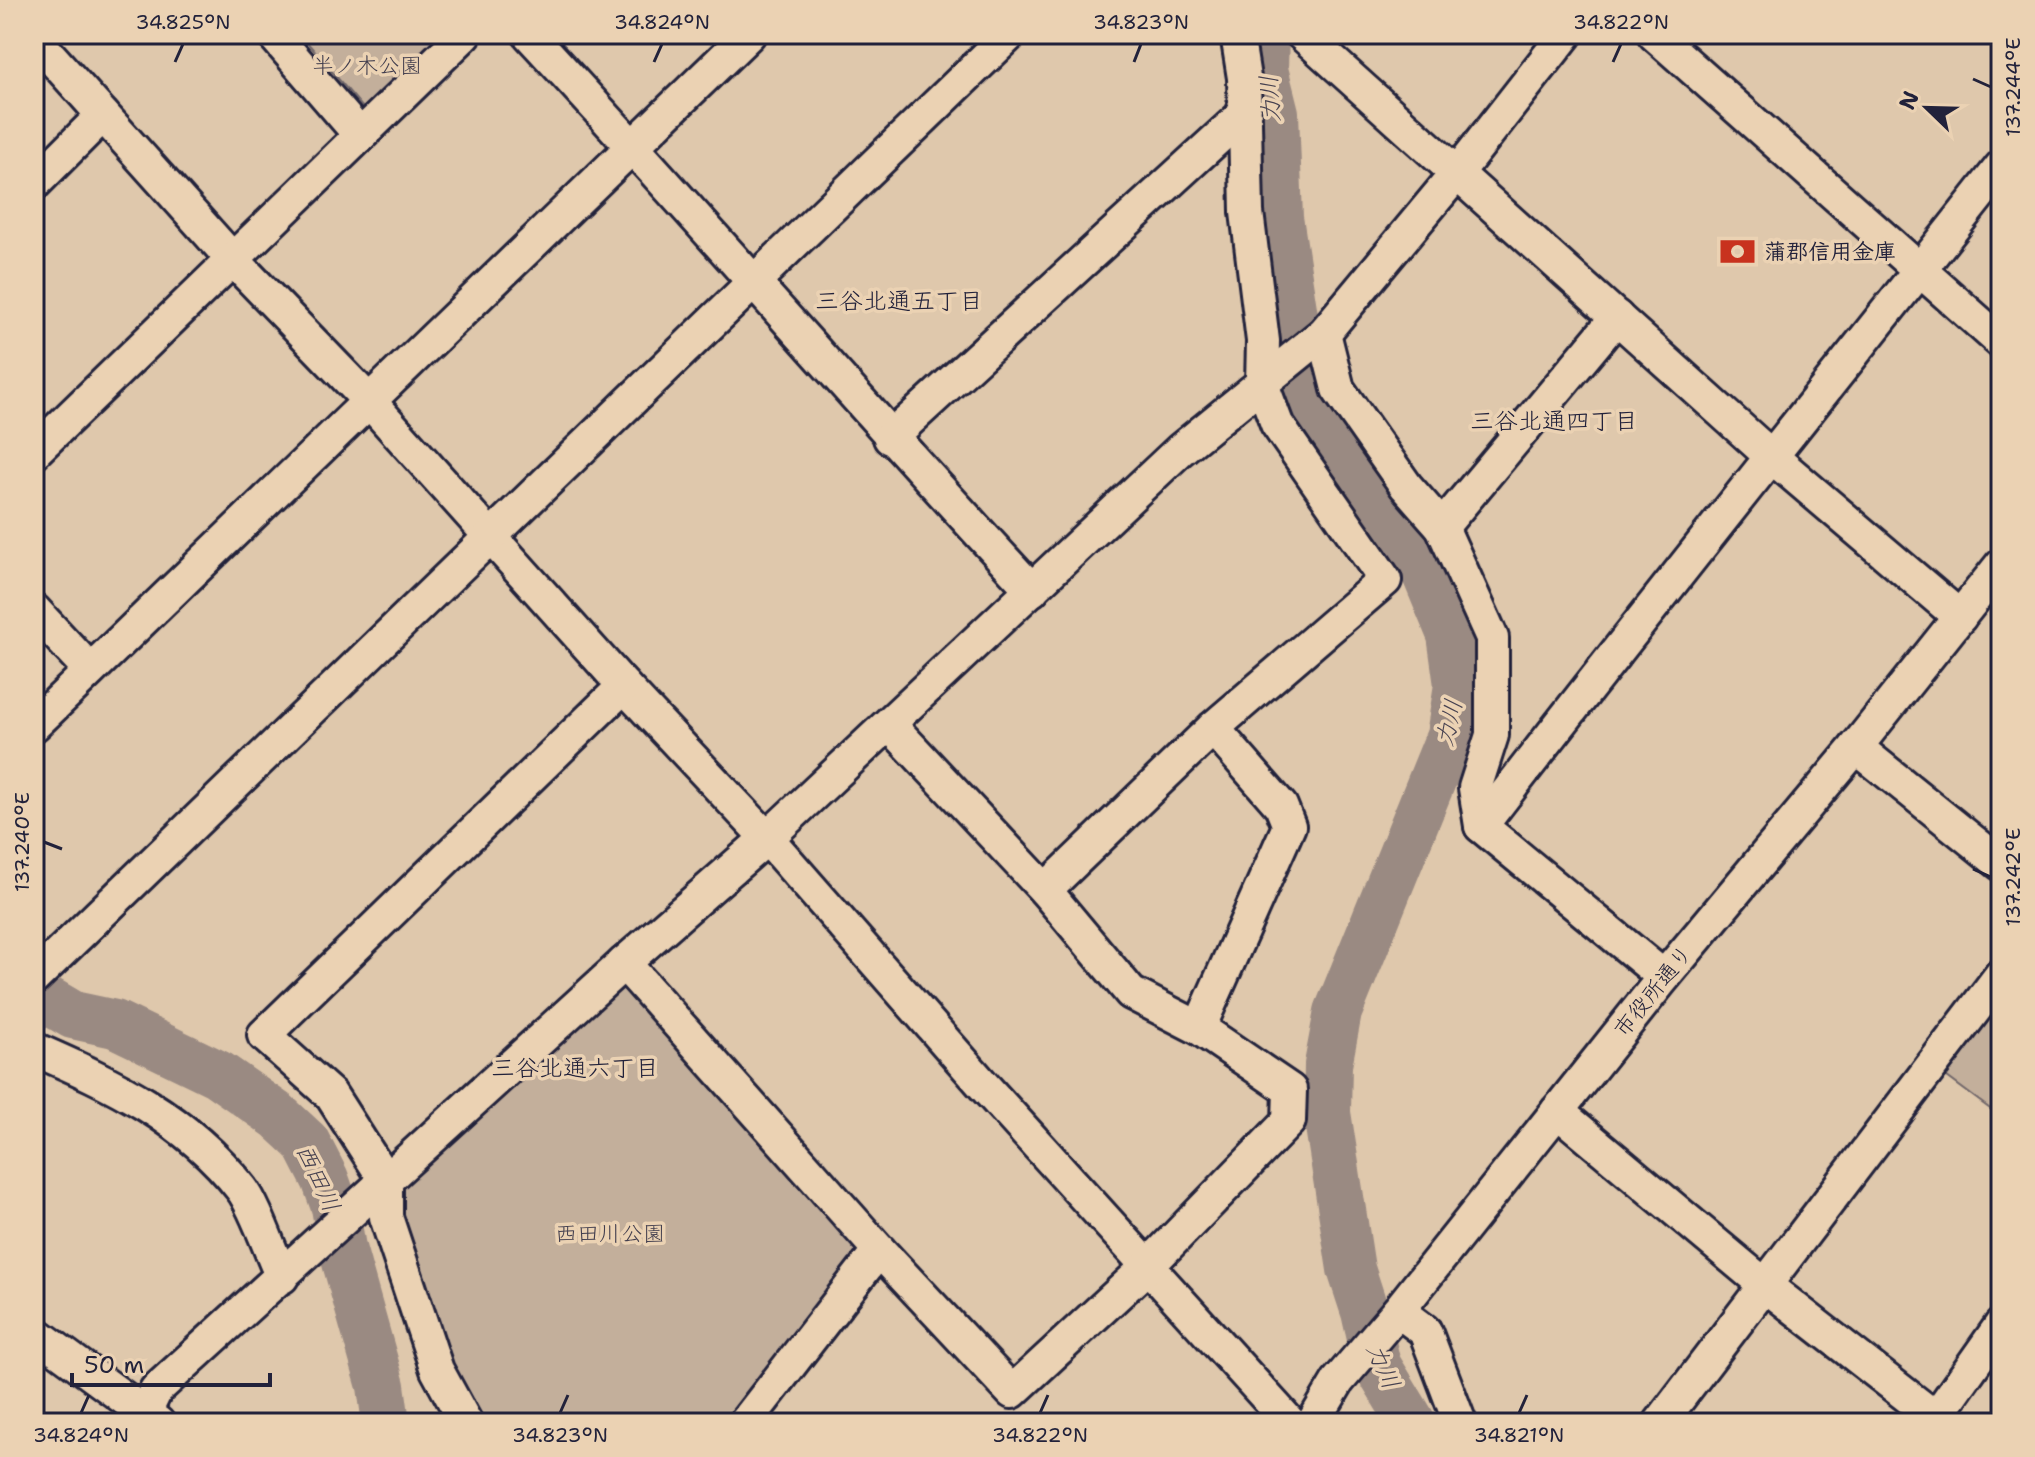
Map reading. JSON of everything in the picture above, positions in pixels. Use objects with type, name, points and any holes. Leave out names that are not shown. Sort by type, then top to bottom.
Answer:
[{"type":"street","points":[[273,34],[360,135]]},
{"type":"street","points":[[34,452],[465,34]]},
{"type":"street","points":[[529,34],[890,438],[1032,590]]},
{"type":"street","points":[[34,725],[749,34]]},
{"type":"street","points":[[34,978],[1010,34]]},
{"type":"street","points":[[1045,890],[1213,728],[1385,580],[1277,424],[1268,379],[1247,212],[1244,78],[1237,34]]},
{"type":"street","points":[[1302,34],[1773,458],[1960,617]]},
{"type":"street","points":[[34,1332],[148,1420],[156,1390],[624,963],[767,838],[1180,450],[1320,336],[1457,173],[1566,34]]},
{"type":"street","points":[[1654,34],[2001,342]]},
{"type":"street","points":[[34,38],[233,260],[370,402],[624,686],[767,838],[1147,1267],[1290,1423]]},
{"type":"street","points":[[890,438],[1244,114]]},
{"type":"street","points":[[34,184],[103,115]]},
{"type":"street","points":[[1481,826],[1676,575],[1773,458],[2001,167]]},
{"type":"street","points":[[1442,527],[1617,317]]},
{"type":"street","points":[[1320,336],[1338,389],[1406,486],[1442,527],[1492,638],[1492,735],[1475,788],[1481,826],[1664,977]]},
{"type":"street","name":"市役所通り","points":[[1313,1423],[1338,1381],[1398,1311],[1664,977],[1856,747],[2001,565]]},
{"type":"street","points":[[34,610],[90,670]]},
{"type":"street","points":[[466,1423],[437,1370],[386,1217],[379,1186],[331,1095],[264,1035],[624,686]]},
{"type":"street","points":[[624,963],[879,1250],[1012,1392],[1147,1267],[1289,1121],[1290,1090],[1199,1028],[1131,993],[1045,890],[890,725]]},
{"type":"street","points":[[1199,1028],[1289,826],[1281,806],[1213,728]]},
{"type":"street","points":[[1856,747],[2001,864]]},
{"type":"street","points":[[1660,1423],[2001,975]]},
{"type":"street","points":[[34,1049],[123,1089],[187,1132],[242,1189],[278,1280]]},
{"type":"street","points":[[1557,1111],[1766,1286],[1936,1421],[2001,1325]]},
{"type":"street","points":[[745,1423],[879,1250]]},
{"type":"street","points":[[1398,1311],[1425,1331],[1460,1423]]},
{"type":"green space","name":"半ノ木公園","points":[[300,34],[450,34],[363,108]]},
{"type":"green space","name":"西田川公園","points":[[624,963],[879,1250],[745,1423],[466,1423],[386,1181]]},
{"type":"green space","points":[[2001,975],[2001,1117],[1931,1065]]},
{"type":"waterway","name":"力川","points":[[1265,34],[1264,69],[1275,113],[1279,218],[1294,316],[1300,387],[1319,426],[1425,572],[1451,635],[1458,685],[1450,736],[1338,1012],[1328,1065],[1327,1113],[1351,1269],[1377,1365],[1412,1423]]},
{"type":"waterway","name":"西田川","points":[[34,992],[73,1015],[115,1024],[218,1074],[278,1116],[306,1142],[335,1207],[342,1248],[381,1386],[386,1423]]},
{"type":"place","name":"蒲郡信用金庫","points":[[1738,251]]},
{"type":"district","name":"三谷北通五丁目","points":[[899,301]]},
{"type":"district","name":"三谷北通四丁目","points":[[1554,421]]},
{"type":"district","name":"三谷北通六丁目","points":[[575,1068]]}]
